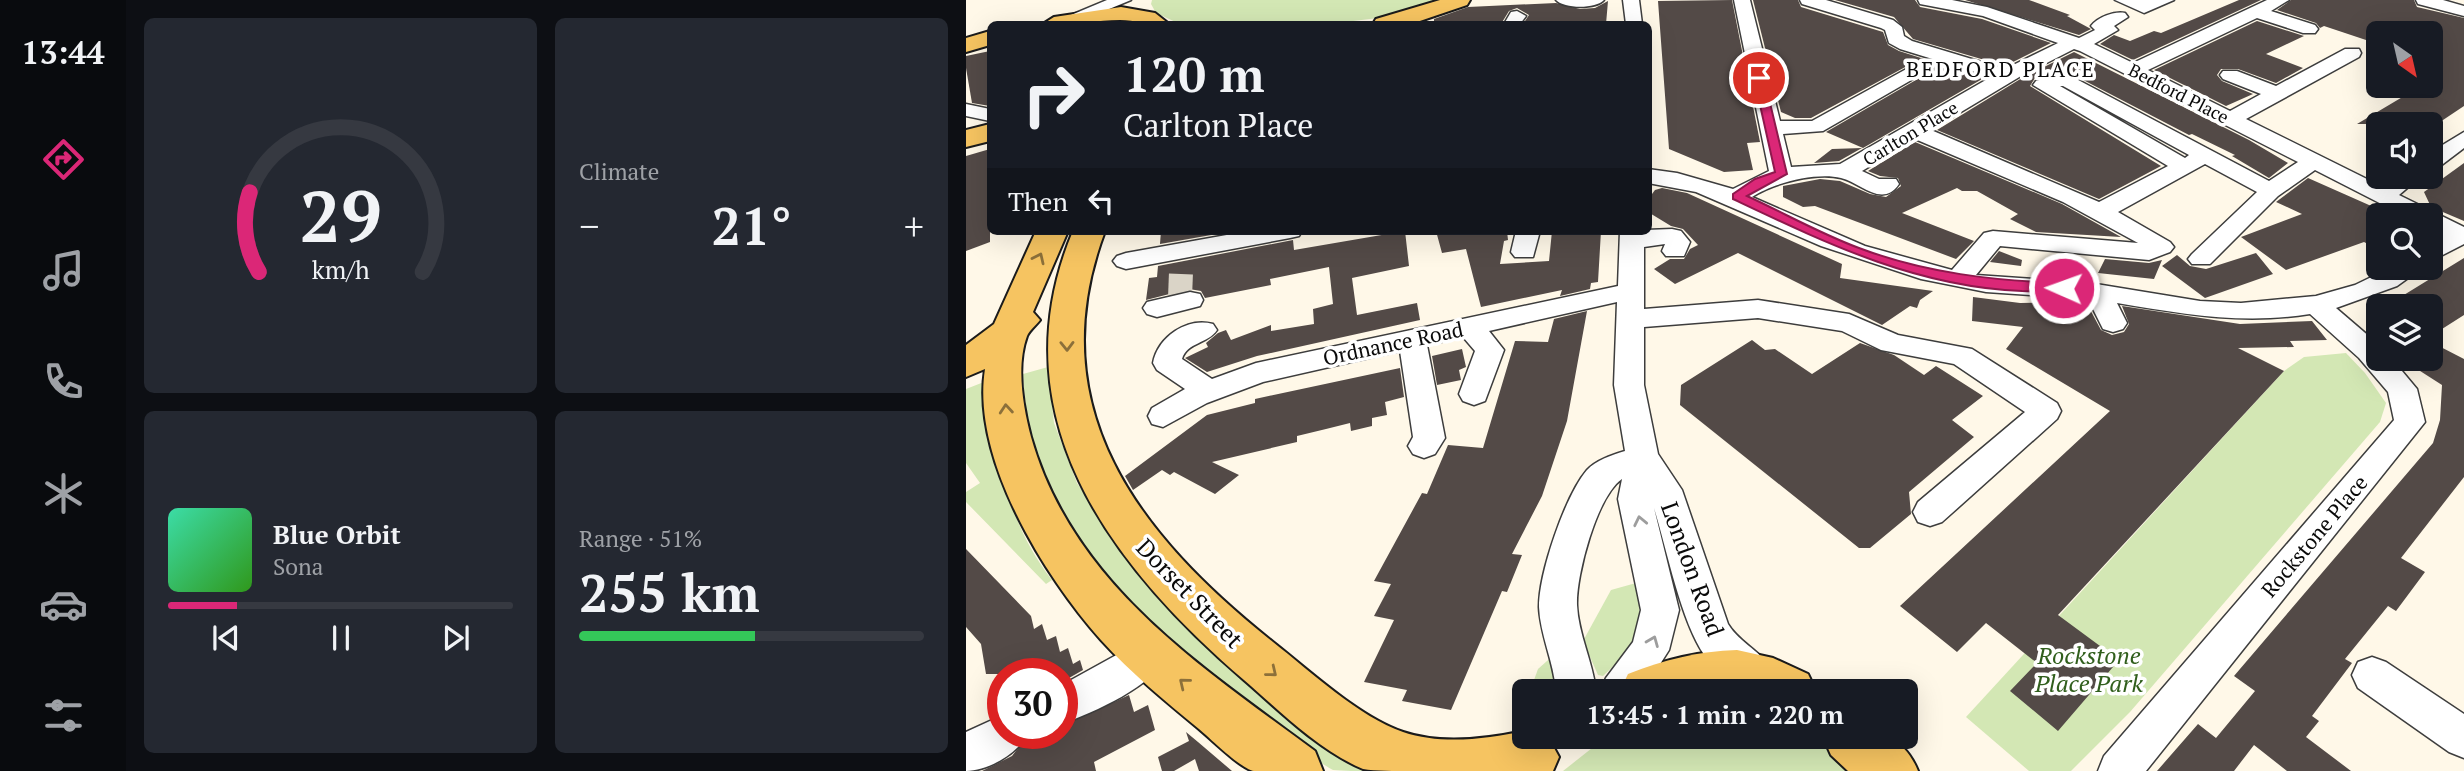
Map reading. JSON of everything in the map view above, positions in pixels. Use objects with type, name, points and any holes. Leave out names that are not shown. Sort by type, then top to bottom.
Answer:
[{"type":"main road","points":[[1405,21],[1459,0]]},
{"type":"main road","points":[[1074,21],[1115,14],[1146,13]]},
{"type":"main road","points":[[966,39],[987,38]]},
{"type":"main road","points":[[966,45],[987,39]]},
{"type":"main road","points":[[966,126],[987,126]]},
{"type":"main road","points":[[966,139],[987,133]]},
{"type":"main road","points":[[1050,235],[1010,330],[1004,385],[1006,417],[1012,445],[1041,518],[1068,564],[1149,655],[1295,771]]},
{"type":"main road","name":"Dorset Street","points":[[1088,235],[1072,278],[1066,339],[1068,383],[1087,454],[1133,535],[1211,622],[1332,720],[1402,759],[1432,766],[1465,769],[1537,755]]},
{"type":"main road","points":[[966,364],[1072,278]]},
{"type":"main road","points":[[1684,679],[1708,679]]},
{"type":"main road","points":[[1864,749],[1890,771]]},
{"type":"street","points":[[1064,21],[1123,0]]},
{"type":"street","points":[[1564,0],[1597,0]]},
{"type":"street","points":[[1631,0],[1634,21]]},
{"type":"street","name":"Bedford Place","points":[[1926,0],[1975,9],[2080,44],[2399,203]]},
{"type":"street","points":[[1975,9],[2001,0]]},
{"type":"street","points":[[2124,15],[2166,0]]},
{"type":"street","points":[[2133,70],[2281,0]]},
{"type":"street","points":[[2424,0],[2464,11]]},
{"type":"street","points":[[1799,1],[1887,24],[1893,27],[1895,39],[1906,45],[2043,85],[2183,166]]},
{"type":"street","points":[[1744,7],[1767,19]]},
{"type":"street","points":[[1744,7],[1781,174]]},
{"type":"street","points":[[2256,12],[2309,29]]},
{"type":"street","name":"Carlton Place","points":[[1738,196],[1759,182],[1781,174],[1845,171],[2010,74],[2080,44],[2124,15]]},
{"type":"street","points":[[2230,119],[2348,56]]},
{"type":"street","points":[[1770,128],[1816,127],[1917,71]]},
{"type":"street","points":[[2230,75],[2279,94]]},
{"type":"street","points":[[2043,85],[2065,79],[2261,186]]},
{"type":"street","points":[[966,110],[987,114]]},
{"type":"street","points":[[1913,130],[2018,164],[2161,247],[2149,252],[1993,238],[1959,279]]},
{"type":"street","points":[[2443,155],[2461,144]]},
{"type":"street","points":[[2099,212],[2206,156]]},
{"type":"street","points":[[2201,258],[2251,213],[2270,191],[2315,160]]},
{"type":"street","points":[[1845,171],[1878,188],[1888,184]]},
{"type":"street","points":[[1652,177],[1698,183],[1738,196],[1853,250],[1914,270],[2004,286],[2106,293],[2214,311],[2259,312],[2315,304],[2356,294],[2385,280]]},
{"type":"street","points":[[2384,195],[2392,189]]},
{"type":"street","points":[[2443,226],[2462,236]]},
{"type":"street","points":[[1126,261],[1178,289],[1282,235]]},
{"type":"street","points":[[1632,236],[1672,236],[1678,242],[1675,251]]},
{"type":"street","name":"London Road","points":[[1629,679],[1650,650],[1659,623],[1660,610],[1635,499],[1642,457],[1630,398],[1632,236]]},
{"type":"street","points":[[2443,246],[2462,236]]},
{"type":"street","points":[[2106,293],[2120,323]]},
{"type":"street","name":"Rockstone Place","points":[[2119,771],[2410,422],[2402,389],[2370,351],[2315,304]]},
{"type":"street","name":"Ordnance Road","points":[[1163,416],[1209,391],[1256,373],[1470,327],[1630,305],[1758,309],[1849,323],[1891,343],[1962,356],[2046,411],[1930,512]]},
{"type":"street","points":[[1470,327],[1490,350],[1474,394]]},
{"type":"street","points":[[1203,330],[1175,342],[1168,352],[1167,363],[1209,391]]},
{"type":"street","points":[[1412,339],[1429,438],[1424,446]]},
{"type":"street","points":[[1575,679],[1573,659],[1557,604],[1560,581],[1592,489],[1610,470],[1642,457]]},
{"type":"street","name":"London Road","points":[[1642,457],[1665,490],[1711,630],[1727,653],[1767,679]]},
{"type":"street","points":[[1078,697],[1113,680],[1149,655]]},
{"type":"street","points":[[2372,675],[2464,738]]},
{"type":"street","points":[[966,754],[987,743]]},
{"type":"green space","points":[[1152,0],[1442,0],[1387,17],[1353,21],[1173,21],[1156,13],[1151,4]]},
{"type":"green space","name":"Rockstone Place Park","points":[[2346,353],[2365,373],[2386,403],[2380,422],[2130,712],[2071,771],[2029,771],[1966,717],[2284,371],[2304,357]]},
{"type":"green space","points":[[1048,367],[1054,423],[1077,483],[1115,539],[1370,771],[1333,770],[1315,758],[1190,661],[1128,602],[1101,571],[1076,539],[1057,507],[1033,442],[1026,409],[1023,374]]},
{"type":"green space","points":[[989,380],[1006,485],[1023,533],[1052,580],[1046,584],[966,502],[966,492],[980,483],[966,463],[966,389]]},
{"type":"green space","points":[[1636,583],[1640,612],[1635,635],[1614,665],[1603,676],[1598,675],[1583,641],[1611,590]]},
{"type":"green space","points":[[1556,653],[1559,674],[1557,679],[1534,679],[1538,669]]},
{"type":"green space","points":[[1591,749],[1828,749],[1854,771],[1563,771]]},
{"type":"building","points":[[1732,0],[1760,142],[1747,143],[1753,170],[1724,172],[1669,149],[1658,1]]},
{"type":"building","points":[[1753,0],[1798,0],[1801,7],[1883,32],[1888,45],[1899,51],[1984,78],[1863,148],[1826,132],[1928,73],[1929,69],[1924,64],[1909,65],[1811,118],[1795,118],[1781,112]]},
{"type":"building","points":[[1835,0],[1915,0],[1920,7],[1982,19],[2051,43],[2005,66],[1913,39],[1894,17]]},
{"type":"building","points":[[1965,0],[2029,0],[2070,15],[2067,16],[2091,29],[2079,35]]},
{"type":"building","points":[[2239,0],[2261,0],[2133,60],[2100,44],[2114,35],[2130,41],[2154,31],[2161,33]]},
{"type":"building","points":[[2291,0],[2414,0],[2417,7],[2464,18],[2464,106],[2443,120],[2443,112],[2377,112],[2401,98],[2443,98],[2443,21],[2366,21],[2366,40],[2324,26],[2320,28],[2316,23],[2277,10]]},
{"type":"building","points":[[1608,1],[1606,21],[1525,21],[1529,15],[1517,8],[1509,11],[1503,21],[1434,21],[1468,7],[1556,3],[1580,9],[1595,8]]},
{"type":"building","points":[[2257,21],[2304,36],[2266,54],[2303,68],[2276,83],[2238,69],[2221,69],[2217,75],[2222,81],[2253,94],[2226,106],[2154,70]]},
{"type":"building","points":[[987,52],[987,106],[972,103],[966,56]]},
{"type":"building","points":[[2074,52],[2249,140],[2288,163],[2269,178],[2232,156],[2235,155],[2192,134],[2189,135],[2064,70],[2035,78],[2030,86],[2161,166],[2099,199],[1937,130],[2022,78]]},
{"type":"building","points":[[1915,142],[2062,204],[2121,237],[2036,232],[2010,219],[2018,214],[1977,191],[1962,191],[1957,188],[1902,213],[1974,241],[1956,259],[1815,206],[1803,207],[1783,197],[1783,186],[1820,179],[1840,181],[1870,194],[1886,197],[1901,186],[1898,178],[1880,176],[1868,171]]},
{"type":"building","points":[[1862,148],[1839,161],[1814,163],[1832,149]]},
{"type":"building","points":[[987,150],[987,235],[990,235],[990,242],[966,251],[966,156]]},
{"type":"building","points":[[2464,163],[2464,221],[2443,212],[2443,203],[2429,203],[2424,192],[2428,189],[2443,189],[2443,178]]},
{"type":"building","points":[[2308,178],[2366,204],[2366,243],[2286,270],[2241,237],[2302,214],[2276,202]]},
{"type":"building","points":[[1662,188],[1687,193],[1842,264],[1840,278],[1933,291],[1920,300],[1917,308],[1910,306],[1882,325],[1738,253],[1675,284],[1654,269],[1670,259],[1684,259],[1690,249],[1698,245],[1683,229],[1671,226],[1652,214],[1652,194]]},
{"type":"building","points":[[1161,235],[1211,235],[1160,244]]},
{"type":"building","points":[[1382,235],[1405,235],[1409,266],[1352,278],[1357,315],[1417,303],[1420,320],[1257,356],[1207,372],[1185,358],[1208,347],[1206,343],[1218,333],[1226,330],[1231,340],[1271,325],[1271,331],[1314,324],[1313,309],[1333,304],[1329,267],[1270,279],[1271,285],[1205,298],[1201,291],[1189,289],[1146,300],[1149,278],[1157,277],[1158,266],[1293,240],[1294,250]]},
{"type":"building","points":[[1437,235],[1507,235],[1500,264],[1549,261],[1552,235],[1601,235],[1598,282],[1591,283],[1590,289],[1560,296],[1562,290],[1481,307],[1466,249],[1442,253]]},
{"type":"building","points":[[1999,251],[2022,260],[2021,266],[1990,262]]},
{"type":"building","points":[[2256,253],[2273,274],[2205,298],[2162,266],[2177,255],[2190,266],[2206,269]]},
{"type":"building","points":[[2464,258],[2464,315],[2443,328],[2443,294],[2406,294],[2428,280],[2443,280],[2443,271]]},
{"type":"building","points":[[2105,259],[2149,263],[2162,260],[2154,279],[2098,273]]},
{"type":"building","points":[[1973,297],[2020,303],[2086,302],[2101,330],[2112,335],[2124,332],[2129,324],[2122,306],[2240,324],[2312,321],[2327,340],[2290,341],[2294,347],[2238,348],[2284,371],[2058,615],[2119,660],[2058,731],[2010,691],[2037,663],[1986,623],[1957,652],[1900,606],[2110,411],[2006,349],[2023,327],[1972,321]]},
{"type":"building","points":[[1587,311],[1567,421],[1542,496],[1512,554],[1522,555],[1507,592],[1502,591],[1451,710],[1402,701],[1407,690],[1364,682],[1394,620],[1374,616],[1391,584],[1374,581],[1422,493],[1427,494],[1448,445],[1483,448],[1515,341],[1548,342],[1554,319]]},
{"type":"building","points":[[1752,340],[1765,350],[1775,349],[1812,374],[1860,343],[1894,355],[1924,375],[1936,366],[1983,396],[1952,420],[1974,437],[1909,492],[1911,514],[1870,548],[1859,548],[1680,405],[1681,385]]},
{"type":"building","points":[[2443,348],[2464,359],[2464,477],[2401,558],[2425,572],[2396,611],[2388,606],[2345,659],[2352,663],[2312,716],[2319,721],[2306,737],[2351,771],[2287,771],[2254,745],[2234,771],[2157,771],[2198,724],[2216,738],[2255,691],[2234,676],[2433,443],[2440,420],[2442,385],[2420,371],[2443,371]]},
{"type":"building","points":[[1462,349],[1466,367],[1459,370],[1461,380],[1437,385],[1432,356]]},
{"type":"building","points":[[1400,368],[1404,397],[1385,402],[1387,415],[1372,418],[1372,426],[1351,431],[1350,423],[1297,436],[1297,442],[1212,462],[1239,475],[1215,494],[1174,472],[1170,475],[1162,470],[1133,490],[1125,476],[1207,415],[1255,403],[1255,399]]},
{"type":"building","points":[[966,549],[1031,616],[1034,629],[1042,624],[1047,640],[1056,636],[1060,652],[1068,648],[1071,658],[987,658],[986,674],[981,644],[966,627]]},
{"type":"building","points":[[1080,660],[1083,670],[1078,673]]},
{"type":"building","points":[[1129,695],[1134,712],[1148,705],[1155,730],[1094,762],[1096,771],[982,771],[1012,756],[1017,749],[1078,749],[1078,719]]},
{"type":"building","points":[[1186,732],[1232,771],[1199,771],[1195,759],[1174,771],[1162,771],[1158,757],[1189,741]]},
{"type":"tunnel","points":[[1180,298],[1181,272]]},
{"type":"district","name":"BEDFORD PLACE","points":[[2001,69]]},
{"type":"route","points":[[1759,78],[1781,174],[1759,182],[1738,196],[1853,250],[1914,270],[2004,286],[2064,288]]}]
